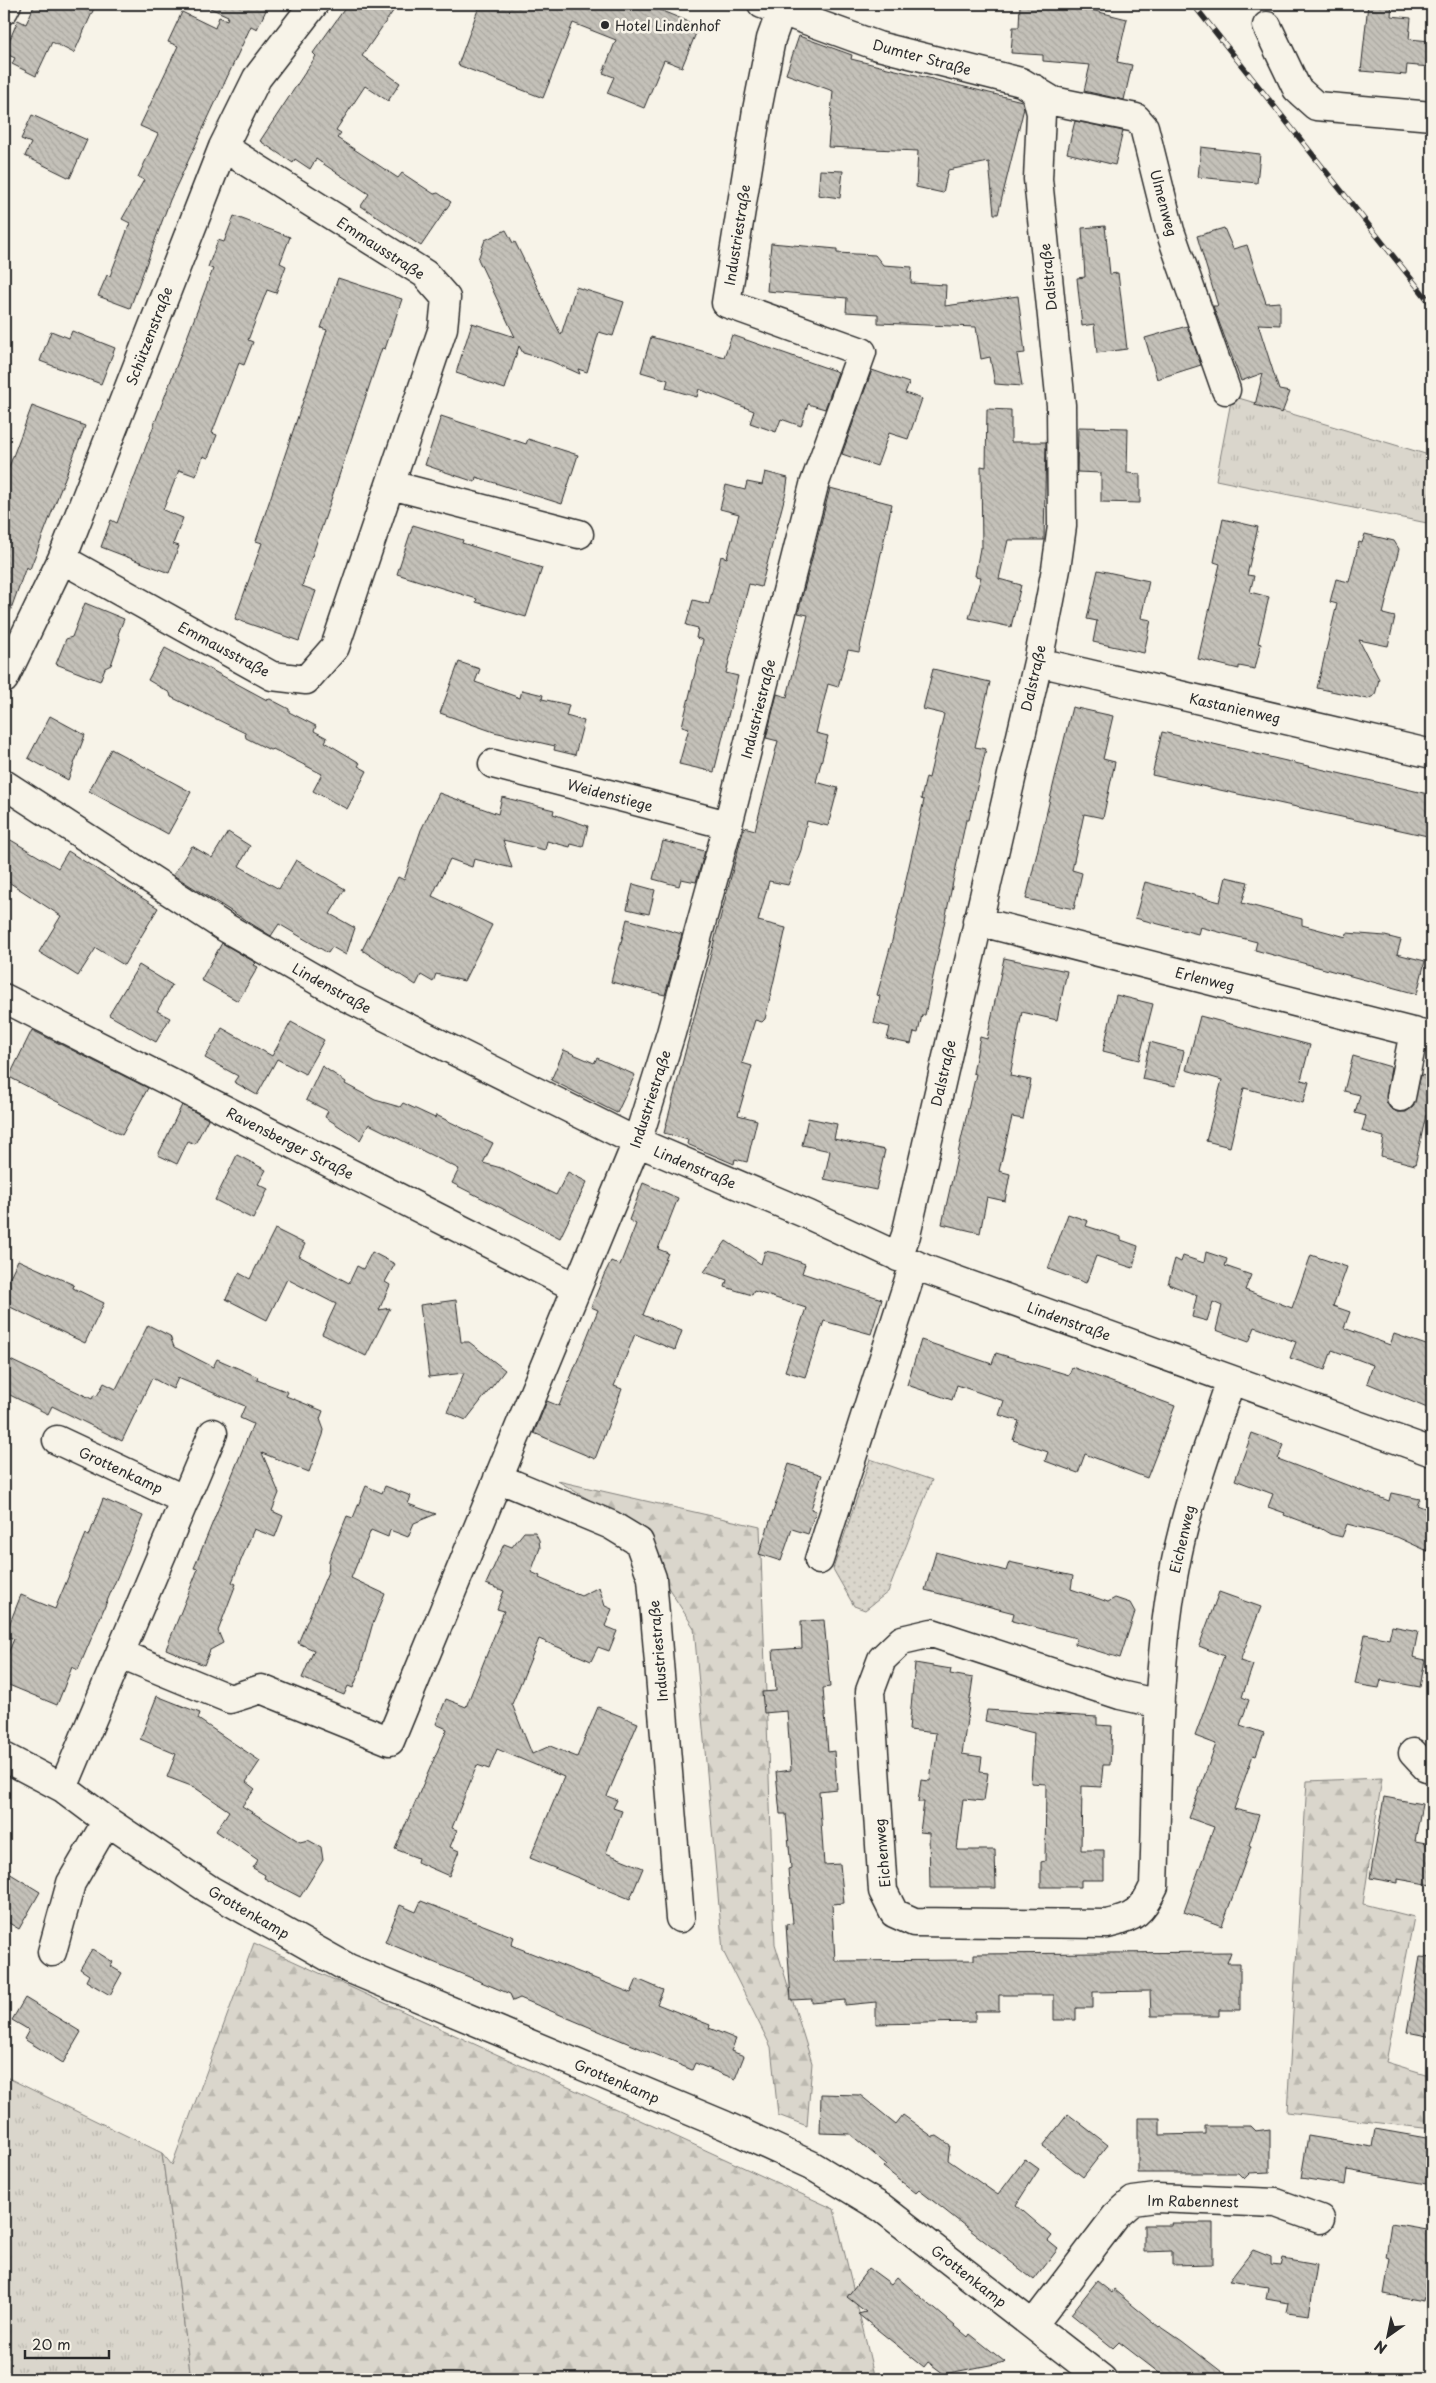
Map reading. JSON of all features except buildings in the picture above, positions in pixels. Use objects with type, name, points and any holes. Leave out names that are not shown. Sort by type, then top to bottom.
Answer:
[{"type":"street","points":[[4,10],[7,4]]},
{"type":"street","name":"Schützenstraße","points":[[4,679],[62,559],[223,147],[257,78],[314,4]]},
{"type":"street","name":"Dumter Straße","points":[[786,9],[878,46],[1022,82],[1035,89]]},
{"type":"street","name":"Industriestraße","points":[[121,1654],[230,1699],[261,1689],[390,1741],[637,1142],[671,1033],[728,825],[814,485],[862,352],[726,302],[757,110],[771,39],[786,9]]},
{"type":"street","points":[[1267,26],[1297,89],[1316,106],[1432,116]]},
{"type":"street","points":[[1035,89],[1055,83],[1083,89]]},
{"type":"street","name":"Ulmenweg","points":[[1035,89],[1053,101],[1136,118],[1144,127],[1170,231],[1226,390]]},
{"type":"street","name":"Dalstraße","points":[[819,1560],[906,1261],[906,1235],[977,920],[1038,662],[1056,569],[1062,526],[1061,405],[1038,180],[1041,113],[1035,89]]},
{"type":"street","name":"Emmausstraße","points":[[62,559],[272,676],[306,680],[335,647],[443,328],[446,298],[425,274],[223,147]]},
{"type":"street","points":[[390,485],[579,534]]},
{"type":"street","name":"Kastanienweg","points":[[1038,662],[1432,754]]},
{"type":"street","name":"Weidenstiege","points":[[493,764],[728,825]]},
{"type":"street","name":"Lindenstraße","points":[[4,784],[223,926],[348,998],[637,1142],[809,1215],[906,1261],[1432,1452]]},
{"type":"street","name":"Erlenweg","points":[[977,920],[1423,1034]]},
{"type":"street","name":"Ravensberger Straße","points":[[4,998],[577,1288]]},
{"type":"street","points":[[1401,1097],[1423,1034]]},
{"type":"street","name":"Eichenweg","points":[[1160,1704],[1120,1696],[932,1633],[902,1640],[882,1659],[870,1691],[884,1892],[894,1913],[914,1922],[1107,1924],[1129,1919],[1144,1906],[1154,1886],[1160,1704],[1166,1621],[1176,1561],[1187,1514],[1231,1380]]},
{"type":"street","points":[[63,1788],[213,1433]]},
{"type":"street","name":"Grottenkamp","points":[[57,1440],[185,1500]]},
{"type":"street","name":"Industriestraße","points":[[498,1478],[611,1525],[639,1542],[652,1578],[680,1918]]},
{"type":"street","name":"Grottenkamp","points":[[4,1756],[63,1788],[210,1890],[348,1968],[724,2126],[811,2165],[882,2208],[1102,2379]]},
{"type":"street","points":[[52,1952],[71,1883],[108,1821]]},
{"type":"street","name":"Im Rabennest","points":[[1033,2325],[1116,2216],[1133,2202],[1156,2198],[1276,2203],[1320,2219]]},
{"type":"green space","points":[[1232,396],[1432,456],[1432,524],[1216,480]]},
{"type":"green space","points":[[870,1459],[932,1480],[888,1592],[865,1610],[854,1606],[833,1569]]},
{"type":"green space","points":[[558,1481],[760,1527],[775,1944],[812,2063],[807,2126],[778,2115],[771,2047],[723,1951],[694,1628],[639,1542],[614,1515]]},
{"type":"green space","points":[[1382,1778],[1363,1904],[1414,1917],[1386,2062],[1432,2076],[1432,2129],[1287,2112],[1307,1781]]},
{"type":"green space","points":[[254,1943],[834,2209],[875,2379],[191,2379],[162,2153],[172,2165]]},
{"type":"green space","points":[[4,2076],[162,2153],[191,2379],[4,2379]]},
{"type":"railway","points":[[1193,4],[1432,305]]},
{"type":"place","name":"Hotel Lindenhof","points":[[605,25]]}]
